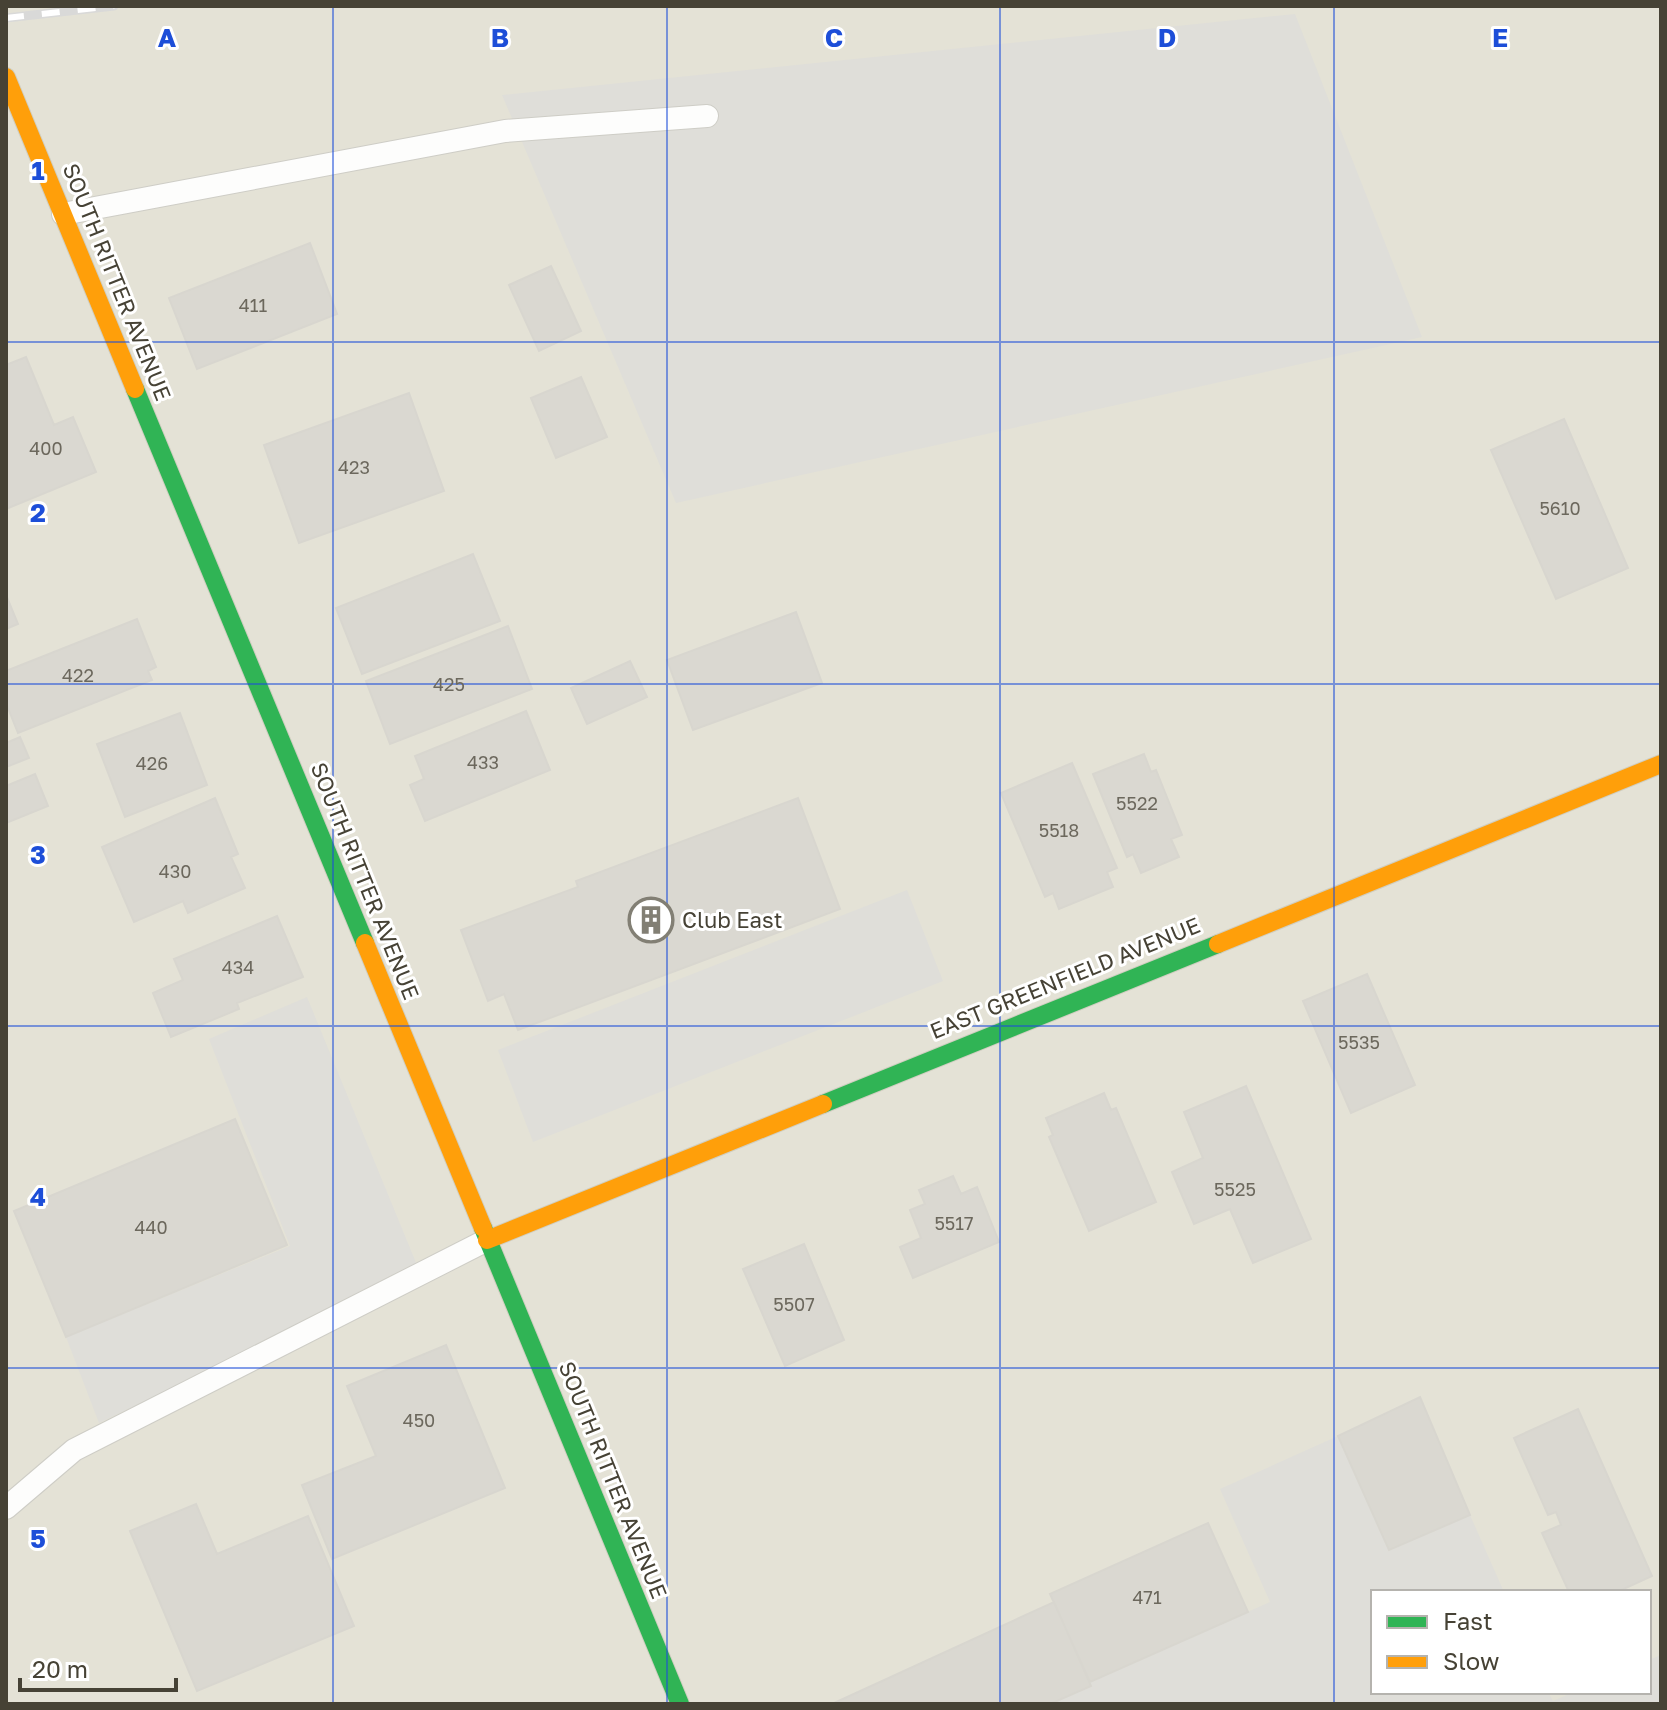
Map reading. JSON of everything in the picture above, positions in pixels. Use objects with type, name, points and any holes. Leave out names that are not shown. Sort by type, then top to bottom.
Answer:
[{"type":"street","name":"SOUTH RITTER AVENUE","points":[[6,77],[680,1704]]},
{"type":"street","name":"EAST GREENFIELD AVENUE","points":[[487,1240],[1661,764]]},
{"type":"lane","points":[[63,214],[505,131],[707,116]]},
{"type":"lane","points":[[6,1508],[74,1450],[487,1240]]},
{"type":"shaded area","points":[[6,6],[1661,6],[1661,1704],[6,1704]]},
{"type":"shaded area","points":[[1295,14],[1422,337],[676,503],[502,95]]},
{"type":"shaded area","points":[[907,890],[943,981],[533,1142],[498,1050]]},
{"type":"shaded area","points":[[307,997],[419,1270],[99,1423],[66,1337],[290,1246],[209,1039]]},
{"type":"shaded area","points":[[1338,1436],[1389,1550],[1470,1515],[1503,1590],[1371,1590],[1371,1694],[1549,1694],[1553,1701],[1569,1694],[1651,1694],[1651,1659],[1661,1655],[1661,1704],[1050,1704],[1091,1686],[1090,1682],[1270,1602],[1220,1489]]},
{"type":"building","points":[[310,243],[337,314],[197,369],[169,298]]},
{"type":"building","points":[[551,266],[581,331],[539,351],[509,285]]},
{"type":"building","points":[[26,357],[54,425],[73,417],[96,472],[6,509],[6,365]]},
{"type":"building","points":[[581,377],[607,437],[556,458],[531,398]]},
{"type":"building","points":[[409,393],[444,491],[299,543],[264,445]]},
{"type":"building","points":[[1564,419],[1628,568],[1556,599],[1491,450]]},
{"type":"building","points":[[473,554],[500,621],[362,674],[336,608]]},
{"type":"building","points":[[6,595],[18,624],[6,629]]},
{"type":"building","points":[[796,612],[822,683],[693,730],[667,660]]},
{"type":"building","points":[[137,619],[156,667],[148,671],[152,680],[18,733],[6,703],[6,671]]},
{"type":"building","points":[[508,626],[532,689],[390,744],[366,681]]},
{"type":"building","points":[[630,661],[647,697],[587,724],[571,688]]},
{"type":"building","points":[[526,711],[550,770],[425,821],[410,785],[424,779],[415,756]]},
{"type":"building","points":[[180,713],[207,785],[125,817],[97,744]]},
{"type":"building","points":[[20,737],[29,758],[6,767],[6,743]]},
{"type":"building","points":[[1144,754],[1151,772],[1156,770],[1182,835],[1171,839],[1179,857],[1141,873],[1133,854],[1127,857],[1093,774]]},
{"type":"building","points":[[1072,763],[1117,868],[1107,872],[1113,887],[1059,909],[1053,893],[1045,897],[1001,793]]},
{"type":"building","points":[[35,774],[48,806],[6,823],[6,786]]},
{"type":"building","points":[[215,798],[238,854],[231,857],[245,888],[188,913],[183,901],[134,922],[102,847]]},
{"type":"building","name":"Club East","points":[[798,798],[840,909],[518,1030],[504,994],[488,1001],[461,930],[578,887],[576,881]]},
{"type":"building","points":[[277,916],[303,977],[237,1003],[239,1009],[171,1037],[153,993],[183,980],[174,959]]},
{"type":"building","points":[[1367,974],[1415,1085],[1351,1113],[1303,1001]]},
{"type":"building","points":[[1246,1086],[1311,1239],[1253,1263],[1230,1209],[1194,1224],[1172,1172],[1203,1158],[1184,1112]]},
{"type":"building","points":[[1104,1093],[1111,1110],[1116,1108],[1156,1202],[1089,1231],[1049,1137],[1053,1135],[1046,1118]]},
{"type":"building","points":[[235,1119],[287,1245],[66,1337],[14,1211]]},
{"type":"building","points":[[953,1176],[961,1194],[977,1187],[999,1242],[913,1278],[900,1247],[921,1238],[910,1210],[925,1204],[919,1190]]},
{"type":"building","points":[[804,1244],[844,1340],[785,1366],[743,1269]]},
{"type":"building","points":[[446,1345],[505,1488],[332,1559],[302,1485],[376,1456],[347,1386]]},
{"type":"building","points":[[1420,1397],[1470,1515],[1389,1550],[1338,1436]]},
{"type":"building","points":[[1578,1409],[1652,1576],[1621,1590],[1568,1590],[1542,1533],[1561,1525],[1556,1512],[1548,1515],[1514,1438]]},
{"type":"building","points":[[196,1504],[217,1554],[308,1516],[354,1626],[197,1691],[130,1531]]},
{"type":"building","points":[[1208,1523],[1248,1612],[1090,1682],[1050,1594]]},
{"type":"building","points":[[1054,1602],[1091,1686],[1050,1704],[832,1704]]},
{"type":"railway","points":[[6,18],[114,6]]},
{"type":"traffic: fast","points":[[135,389],[365,943]]},
{"type":"traffic: fast","points":[[823,1104],[1218,944]]},
{"type":"traffic: fast","points":[[483,1228],[680,1704]]},
{"type":"traffic: slow","points":[[6,77],[135,389]]},
{"type":"traffic: slow","points":[[1218,944],[1661,764]]},
{"type":"traffic: slow","points":[[365,943],[483,1228]]},
{"type":"traffic: slow","points":[[487,1240],[823,1104]]},
{"type":"place","name":"Club East","points":[[651,920]]}]
